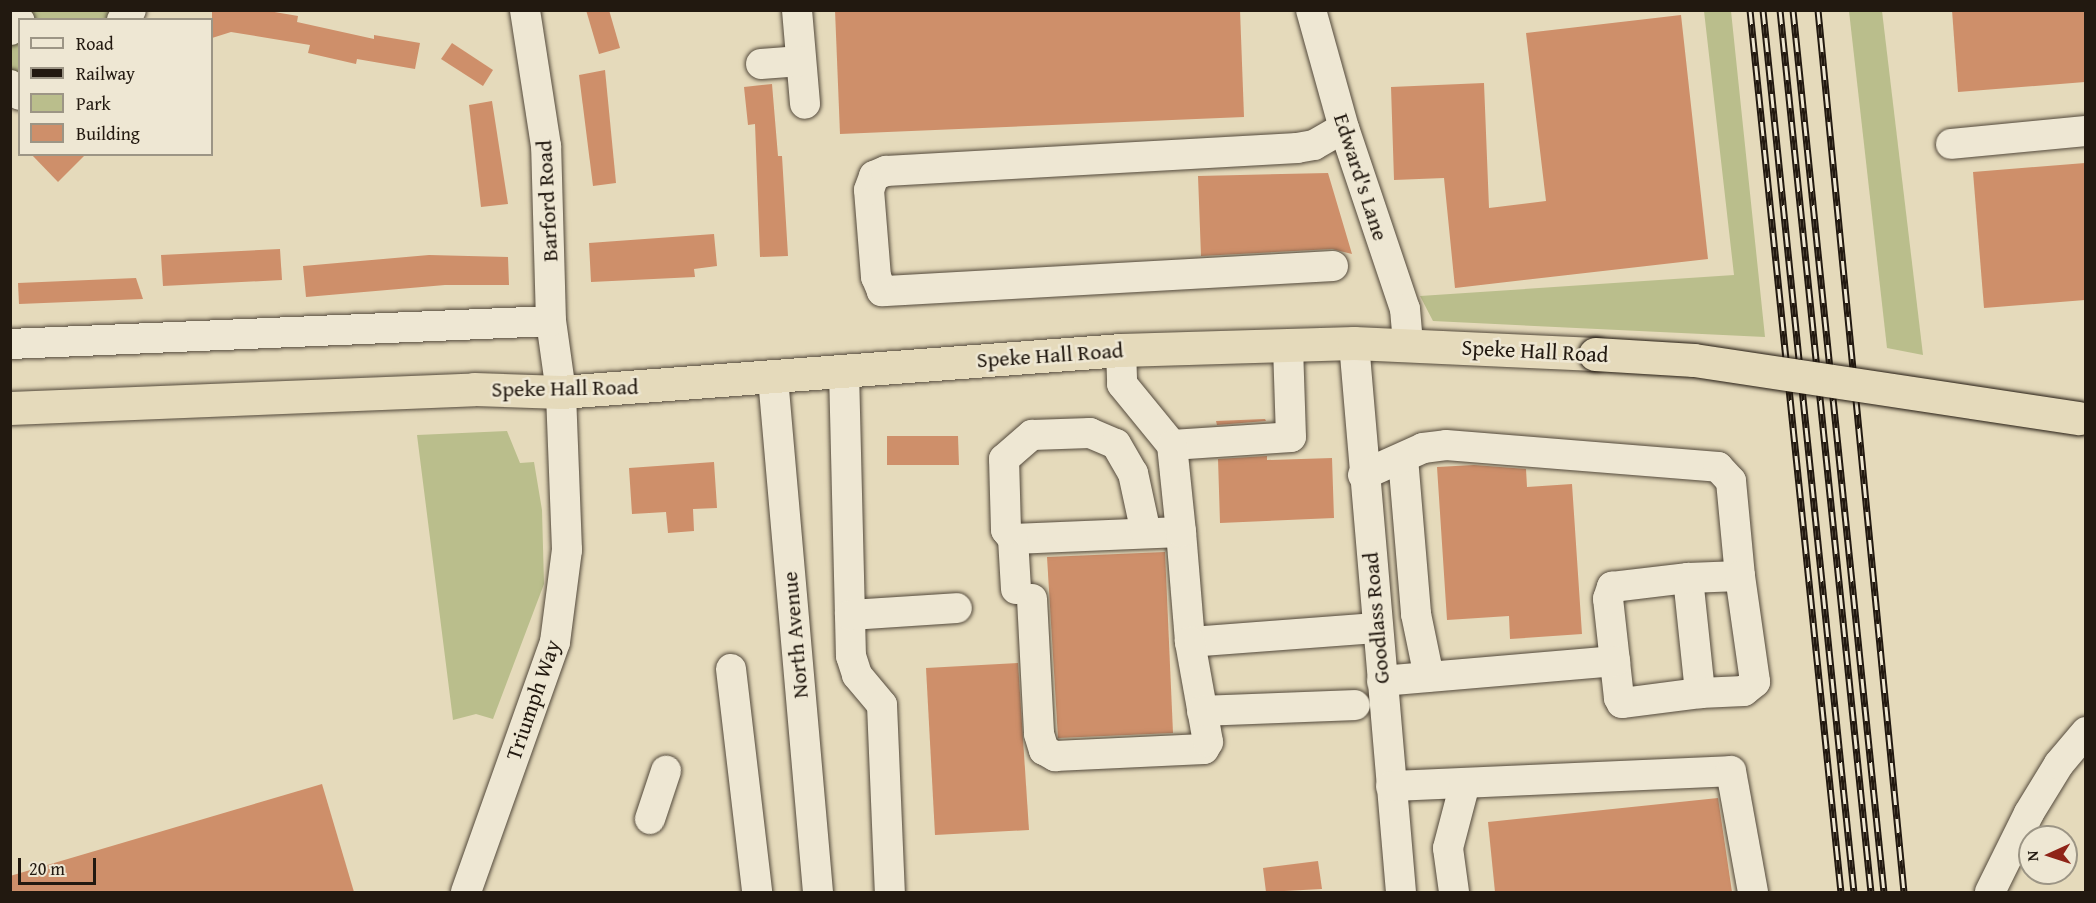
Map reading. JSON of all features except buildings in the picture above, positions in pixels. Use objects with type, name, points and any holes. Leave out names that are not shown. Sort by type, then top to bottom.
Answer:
[{"type":"highway","name":"Speke Hall Road","points":[[10,408],[474,389],[561,392],[773,378],[1121,350],[1354,343],[1694,360],[2082,419]]},
{"type":"street","name":"Barford Road","points":[[525,10],[546,147],[551,321],[561,392]]},
{"type":"street","points":[[797,10],[805,104]]},
{"type":"street","name":"Edward's Lane","points":[[1311,10],[1344,128],[1405,309],[1408,344]]},
{"type":"street","points":[[761,64],[801,61]]},
{"type":"street","points":[[1333,266],[888,292],[882,291],[876,277],[869,190],[874,176],[885,171],[1297,148],[1314,145],[1344,128]]},
{"type":"street","points":[[1951,144],[2085,131]]},
{"type":"street","points":[[10,344],[551,321]]},
{"type":"street","name":"Goodlass Road","points":[[1354,343],[1363,475],[1401,892]]},
{"type":"street","points":[[1172,445],[1291,437],[1288,346]]},
{"type":"street","points":[[1121,350],[1122,384],[1172,445],[1190,642],[1208,742],[1204,749],[1055,756],[1044,750],[1039,734],[1024,594],[1013,539],[1006,530],[1004,459],[1032,435],[1090,433],[1116,444],[1133,473],[1146,533]]},
{"type":"street","points":[[844,371],[852,656],[857,675],[882,705],[890,892]]},
{"type":"street","name":"North Avenue","points":[[773,378],[818,892]]},
{"type":"street","name":"Triumph Way","points":[[466,892],[555,642],[567,550],[561,392]]},
{"type":"street","points":[[1363,475],[1423,448],[1446,445],[1718,467],[1731,481],[1740,576],[1755,682],[1744,691],[1700,693],[1622,703],[1608,599],[1612,587],[1688,578],[1740,576]]},
{"type":"street","points":[[1403,458],[1416,614],[1429,677]]},
{"type":"street","points":[[1013,539],[1181,532]]},
{"type":"street","points":[[1688,578],[1700,693]]},
{"type":"street","points":[[850,615],[957,608]]},
{"type":"street","points":[[1190,642],[1377,628]]},
{"type":"street","points":[[1382,681],[1615,661]]},
{"type":"street","points":[[731,669],[757,892]]},
{"type":"street","points":[[1202,711],[1355,705]]},
{"type":"street","points":[[1990,892],[2030,813],[2059,764],[2085,732]]},
{"type":"street","points":[[650,819],[666,771]]},
{"type":"street","points":[[1391,786],[1731,771],[1753,892]]},
{"type":"street","points":[[1454,892],[1448,848],[1465,783]]},
{"type":"green space","points":[[30,11],[131,11],[123,18],[23,18]]},
{"type":"green space","points":[[1704,11],[1731,11],[1765,337],[1433,321],[1420,296],[1734,275]]},
{"type":"green space","points":[[1849,11],[1882,11],[1923,355],[1887,348]]},
{"type":"green space","points":[[18,22],[18,94],[11,85],[10,30]]},
{"type":"green space","points":[[507,431],[520,463],[534,462],[542,510],[544,584],[493,719],[476,714],[453,720],[417,435]]},
{"type":"railway","points":[[1750,10],[1841,892]]},
{"type":"railway","points":[[1763,10],[1854,892]]},
{"type":"railway","points":[[1780,10],[1871,892]]},
{"type":"railway","points":[[1793,10],[1884,892]]},
{"type":"railway","points":[[1818,10],[1904,892]]}]
